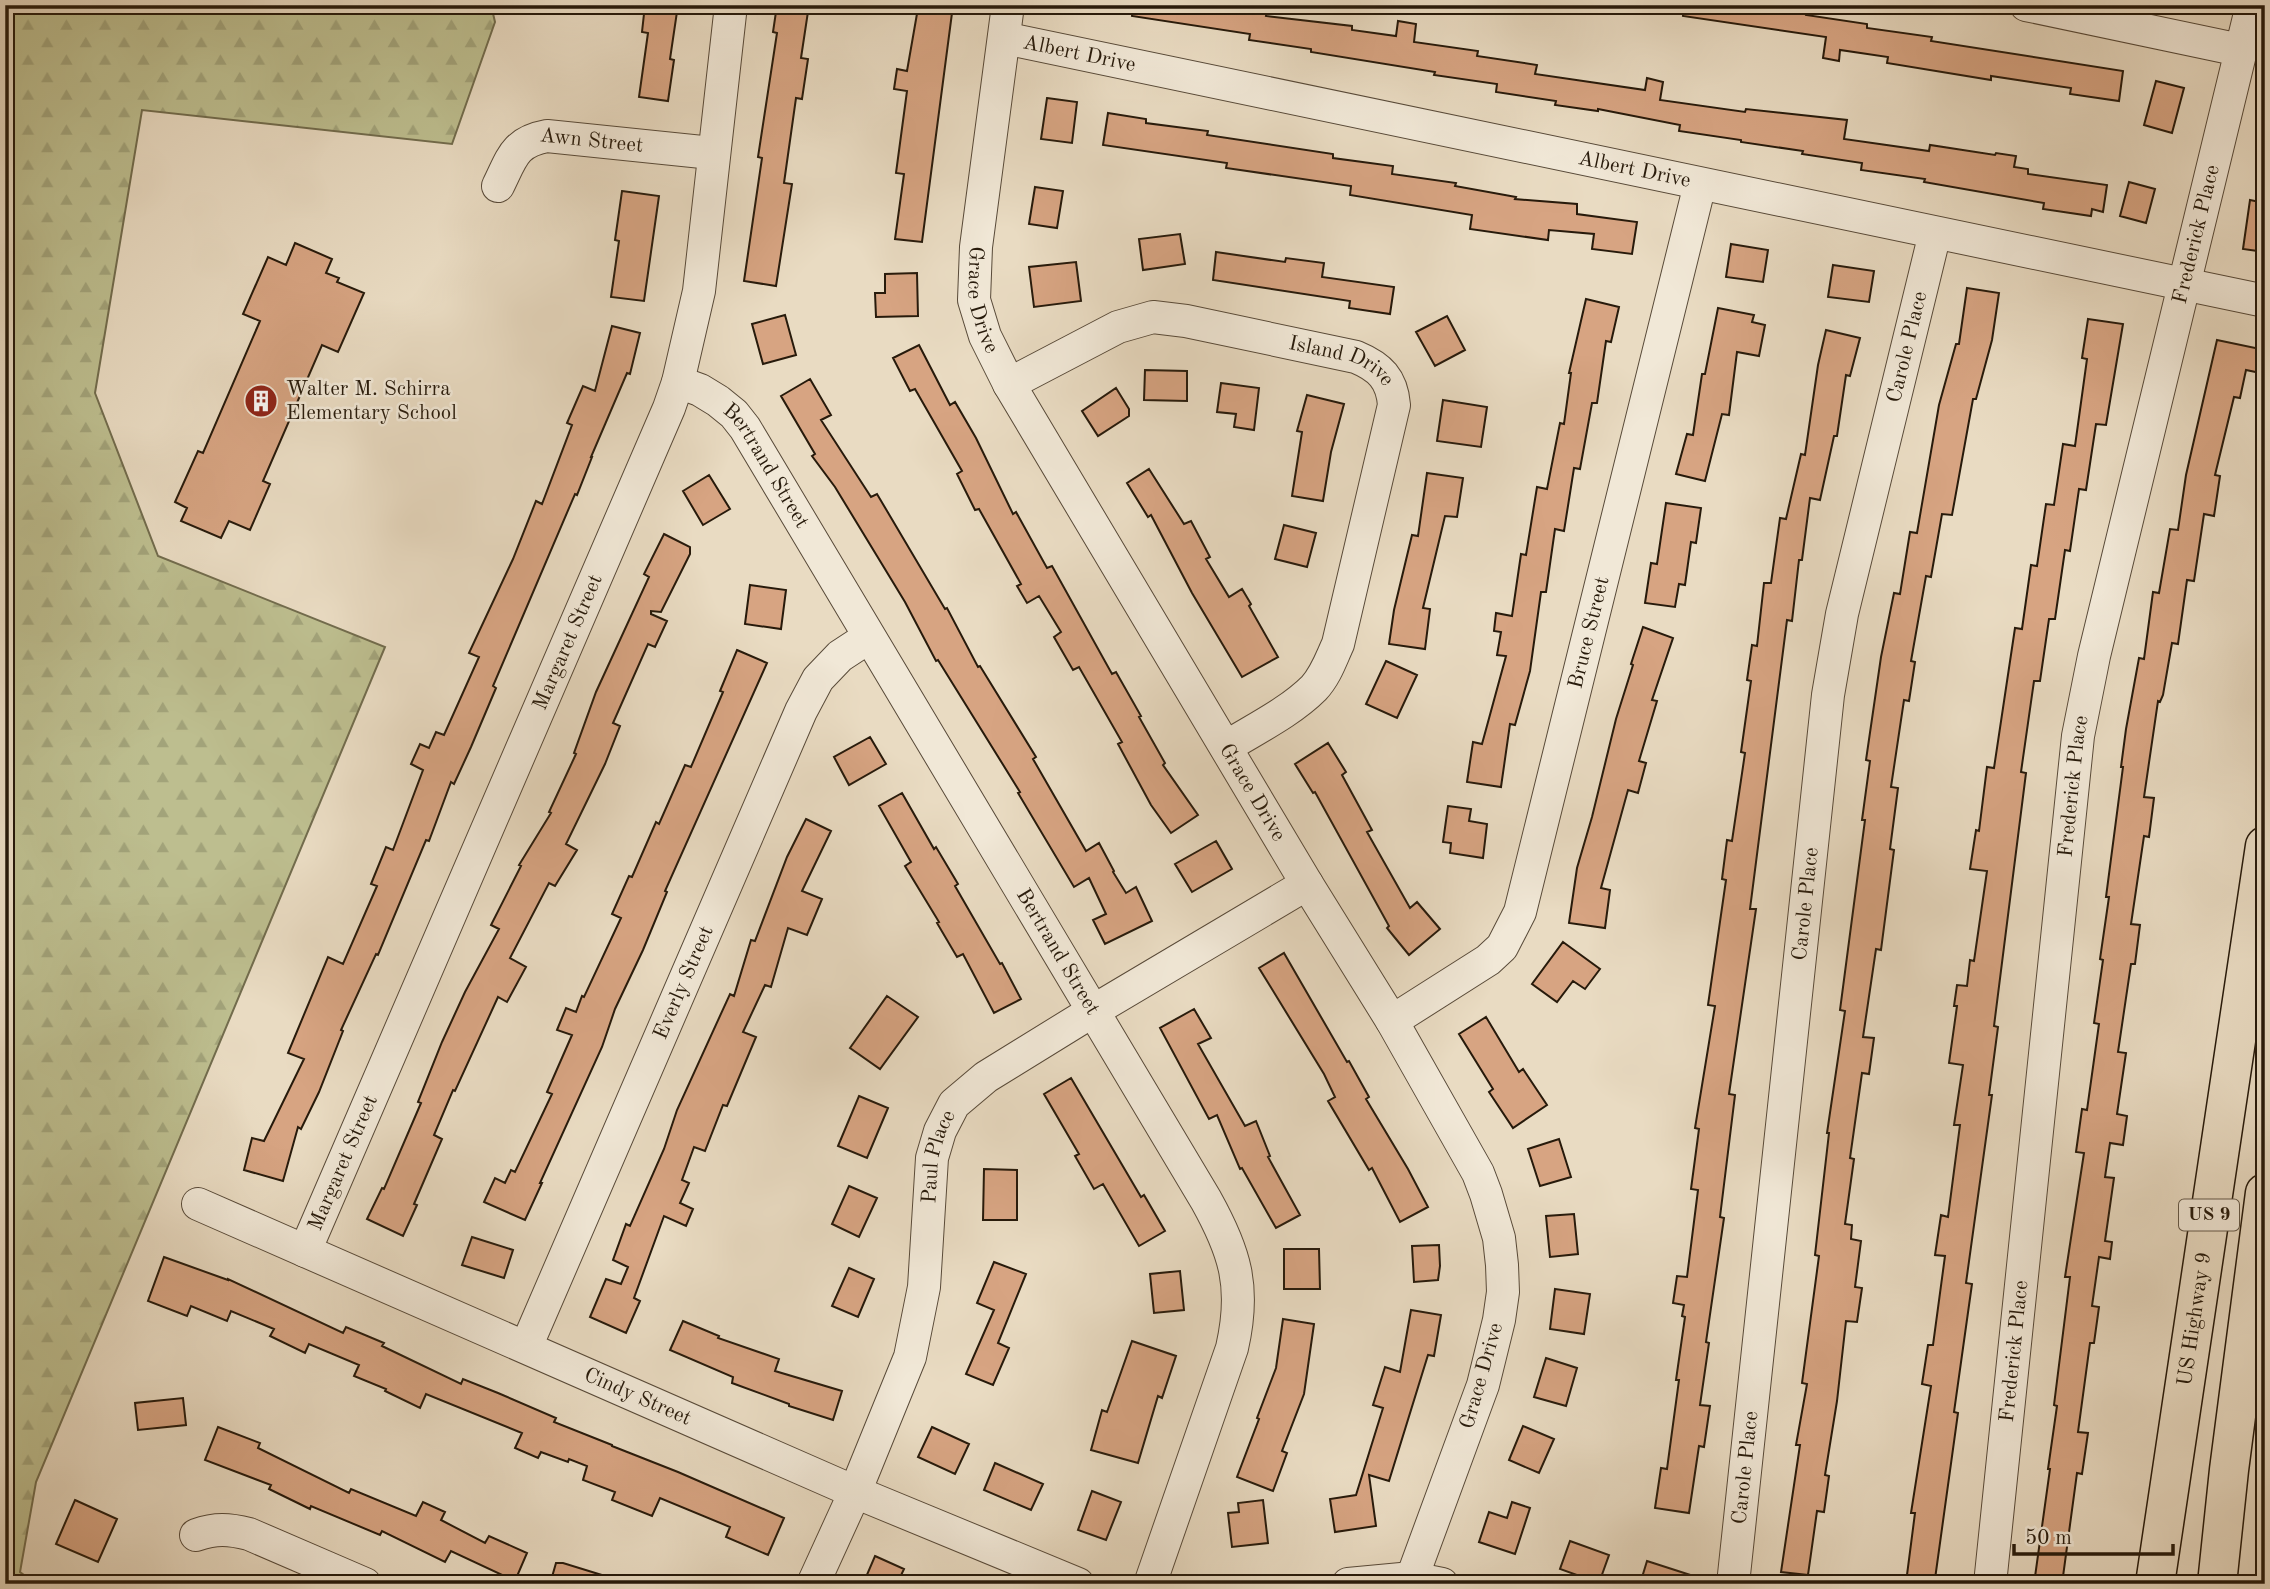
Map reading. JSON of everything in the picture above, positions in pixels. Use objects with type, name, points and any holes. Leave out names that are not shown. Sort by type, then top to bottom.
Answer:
[{"type":"highway","name":"US Highway 9","points":[[2155,1584],[2265,846]]},
{"type":"highway","name":"US 9","points":[[2217,1584],[2265,1193]]},
{"type":"highway","points":[[2229,1470],[2265,1314]]},
{"type":"street","name":"Margaret Street","points":[[305,1251],[678,382],[699,291],[712,153],[731,5]]},
{"type":"street","name":"Grace Drive","points":[[1008,5],[976,247],[974,300],[985,336],[1009,384],[1307,884],[1392,1021],[1478,1173],[1494,1217],[1502,1265],[1503,1292],[1499,1320],[1427,1581]]},
{"type":"street","points":[[2026,5],[2240,50]]},
{"type":"street","name":"Frederick Place","points":[[1990,1584],[2078,736],[2094,656],[2252,5]]},
{"type":"street","name":"Albert Drive","points":[[1004,38],[2265,301]]},
{"type":"street","name":"Awn Street","points":[[498,186],[520,146],[527,140],[548,136],[712,153]]},
{"type":"street","name":"Bruce Street","points":[[1392,1021],[1488,960],[1502,947],[1520,912],[1700,184]]},
{"type":"street","name":"Carole Place","points":[[1733,1584],[1828,695],[1842,614],[1935,233]]},
{"type":"street","name":"Island Drive","points":[[1009,384],[1118,327],[1153,317],[1198,323],[1356,357],[1374,365],[1385,377],[1393,393],[1394,405],[1338,644],[1327,670],[1314,688],[1288,708],[1226,747]]},
{"type":"street","name":"Bertrand Street","points":[[678,382],[700,390],[718,401],[734,414],[745,428],[1220,1224],[1231,1248],[1237,1277],[1238,1318],[1233,1348],[1150,1584]]},
{"type":"street","name":"Everly Street","points":[[526,1347],[801,711],[818,679],[840,656],[869,637]]},
{"type":"street","name":"Paul Place","points":[[813,1584],[911,1357],[924,1287],[932,1158],[940,1131],[954,1104],[986,1077],[1307,884]]},
{"type":"street","name":"Cindy Street","points":[[198,1205],[855,1492],[1077,1584]]},
{"type":"street","points":[[196,1535],[219,1529],[249,1534],[365,1584]]},
{"type":"street","points":[[1348,1584],[1427,1581]]},
{"type":"green space","points":[[5,5],[491,5],[495,22],[452,144],[142,110],[95,393],[158,556],[385,647],[36,1482],[20,1572],[36,1584],[5,1584]]},
{"type":"building","points":[[645,5],[678,5],[670,59],[674,60],[668,101],[639,97],[648,33],[642,32]]},
{"type":"building","points":[[777,5],[809,5],[801,58],[808,59],[802,99],[796,98],[784,183],[792,184],[776,286],[744,281],[762,158],[758,157],[777,33],[773,32]]},
{"type":"building","points":[[1133,5],[1268,5],[1266,16],[1352,26],[1352,30],[1396,36],[1398,21],[1416,24],[1414,42],[1478,51],[1477,56],[1537,65],[1535,74],[1645,90],[1647,78],[1663,82],[1660,100],[1745,112],[1746,109],[1847,120],[1844,139],[1929,151],[1930,145],[2016,156],[2014,167],[2028,169],[2028,174],[2107,185],[2103,212],[2092,209],[2091,216],[2043,209],[2044,203],[1924,182],[1925,179],[1861,170],[1862,163],[1679,131],[1680,125],[1598,109],[1555,105],[1556,101],[1496,92],[1497,84],[1434,75],[1435,72],[1249,40],[1250,34],[1132,16]]},
{"type":"building","points":[[1684,5],[1794,5],[1807,7],[1806,15],[1867,24],[1867,28],[1932,37],[1931,41],[2123,71],[2119,101],[2070,94],[2071,88],[1991,76],[1991,80],[1887,63],[1888,57],[1840,50],[1839,61],[1823,58],[1826,37],[1683,16]]},
{"type":"building","points":[[918,8],[952,13],[922,242],[895,239],[904,174],[896,173],[907,91],[894,89],[897,69],[907,71]]},
{"type":"building","points":[[2156,81],[2184,88],[2172,133],[2144,125]]},
{"type":"building","points":[[1047,98],[1077,102],[1072,143],[1041,139]]},
{"type":"building","points":[[1108,113],[1146,119],[1146,123],[1208,131],[1207,135],[1393,166],[1392,174],[1456,183],[1455,186],[1516,197],[1515,199],[1577,204],[1577,214],[1637,222],[1632,254],[1592,249],[1594,234],[1549,230],[1548,240],[1470,229],[1472,215],[1350,195],[1351,186],[1226,168],[1227,163],[1103,145]]},
{"type":"building","points":[[2129,182],[2155,189],[2146,223],[2120,216]]},
{"type":"building","points":[[1035,187],[1063,191],[1057,228],[1029,224]]},
{"type":"building","points":[[622,191],[659,196],[644,301],[611,297],[619,241],[615,240]]},
{"type":"building","points":[[2250,200],[2265,203],[2265,252],[2243,249]]},
{"type":"building","points":[[1180,234],[1185,264],[1143,270],[1139,239]]},
{"type":"building","name":"Walter M. Schirra Elementary School","points":[[295,243],[332,259],[326,273],[339,278],[337,282],[364,293],[338,352],[322,345],[263,481],[270,484],[250,530],[229,521],[221,538],[181,521],[187,508],[175,502],[198,451],[203,453],[260,321],[243,314],[268,257],[286,265]]},
{"type":"building","points":[[1731,244],[1768,250],[1763,282],[1726,277]]},
{"type":"building","points":[[1216,252],[1285,262],[1286,258],[1324,263],[1322,277],[1394,287],[1390,314],[1349,308],[1350,301],[1213,280]]},
{"type":"building","points":[[1076,262],[1081,301],[1034,307],[1029,267]]},
{"type":"building","points":[[1833,265],[1874,271],[1869,302],[1828,297]]},
{"type":"building","points":[[917,273],[918,316],[876,317],[875,293],[885,293],[885,274]]},
{"type":"building","points":[[1967,288],[1999,293],[1992,340],[1976,399],[1973,399],[1952,515],[1942,514],[1931,577],[1926,576],[1911,661],[1915,662],[1909,701],[1904,700],[1891,787],[1898,788],[1890,849],[1894,850],[1881,950],[1876,949],[1863,1037],[1874,1038],[1869,1074],[1862,1073],[1850,1158],[1854,1159],[1845,1224],[1852,1225],[1851,1239],[1861,1241],[1855,1287],[1862,1288],[1857,1322],[1846,1321],[1825,1475],[1829,1476],[1824,1512],[1817,1511],[1808,1575],[1781,1572],[1800,1445],[1796,1445],[1807,1384],[1802,1383],[1819,1256],[1815,1255],[1827,1133],[1845,1011],[1840,1010],[1865,820],[1862,820],[1870,761],[1866,760],[1881,657],[1894,593],[1900,594],[1910,532],[1917,533],[1939,405],[1956,344],[1959,344]]},
{"type":"building","points":[[1586,299],[1619,307],[1611,342],[1606,341],[1597,403],[1592,403],[1580,469],[1574,468],[1564,531],[1555,529],[1546,592],[1541,592],[1530,671],[1515,725],[1510,724],[1501,787],[1467,782],[1473,742],[1482,744],[1506,656],[1497,655],[1501,632],[1494,631],[1496,613],[1512,616],[1521,554],[1526,555],[1537,487],[1547,489],[1560,423],[1564,424],[1569,373]]},
{"type":"building","points":[[1718,308],[1754,315],[1752,322],[1765,325],[1759,356],[1737,352],[1729,415],[1722,414],[1705,481],[1676,474],[1687,434],[1693,435],[1702,374],[1705,374]]},
{"type":"building","points":[[785,315],[796,355],[763,364],[752,324]]},
{"type":"building","points":[[1447,316],[1465,350],[1435,366],[1416,332]]},
{"type":"building","points":[[2088,319],[2123,324],[2106,425],[2096,424],[2086,490],[2079,489],[2070,551],[2065,550],[2055,619],[2049,619],[2040,681],[2034,681],[2021,772],[2026,773],[1994,1026],[1998,1027],[1989,1095],[1992,1095],[1966,1283],[1972,1284],[1954,1412],[1958,1413],[1935,1579],[1907,1575],[1915,1513],[1911,1513],[1931,1386],[1922,1384],[1928,1345],[1933,1345],[1945,1256],[1935,1255],[1941,1215],[1948,1217],[1960,1125],[1954,1125],[1963,1065],[1949,1063],[1957,1006],[1954,1006],[1957,985],[1967,986],[1970,960],[1974,961],[1987,871],[1970,869],[1976,830],[1979,831],[1987,767],[1994,768],[2015,628],[2022,629],[2031,565],[2037,566],[2046,504],[2054,505],[2063,444],[2075,446],[2087,359],[2082,358]]},
{"type":"building","points":[[612,326],[640,333],[630,374],[627,373],[493,686],[496,688],[471,747],[454,784],[451,782],[429,841],[426,840],[378,955],[376,954],[341,1030],[343,1031],[319,1092],[301,1129],[298,1127],[283,1181],[244,1170],[252,1138],[264,1141],[304,1059],[288,1053],[328,957],[343,964],[377,886],[371,884],[386,847],[393,850],[423,770],[411,764],[420,744],[429,748],[436,732],[444,735],[479,657],[469,653],[513,559],[536,501],[542,504],[572,425],[567,423],[583,386],[595,391]]},
{"type":"building","points":[[1826,330],[1860,338],[1850,376],[1846,375],[1837,436],[1834,436],[1820,500],[1810,498],[1792,621],[1787,620],[1750,909],[1756,909],[1729,1094],[1735,1095],[1720,1217],[1724,1218],[1700,1405],[1710,1406],[1704,1447],[1699,1446],[1689,1513],[1655,1508],[1661,1468],[1667,1469],[1679,1380],[1676,1380],[1685,1317],[1682,1316],[1684,1305],[1673,1303],[1677,1276],[1687,1277],[1698,1190],[1691,1189],[1699,1129],[1695,1128],[1715,1006],[1708,1005],[1726,880],[1722,879],[1727,840],[1732,841],[1745,753],[1741,752],[1751,681],[1747,680],[1752,645],[1757,646],[1764,583],[1771,583],[1780,518],[1786,519],[1801,454],[1805,455]]},
{"type":"building","points":[[2217,340],[2265,350],[2265,374],[2246,370],[2240,398],[2234,397],[2215,475],[2220,476],[2214,516],[2204,514],[2194,581],[2187,580],[2178,644],[2172,643],[2163,695],[2160,702],[2158,701],[2144,797],[2154,798],[2149,837],[2144,836],[2131,924],[2140,925],[2135,964],[2131,964],[2118,1052],[2126,1053],[2117,1114],[2127,1116],[2123,1145],[2110,1143],[2105,1177],[2114,1178],[2105,1241],[2112,1242],[2110,1259],[2099,1257],[2092,1306],[2099,1307],[2094,1343],[2090,1343],[2078,1432],[2088,1433],[2082,1474],[2077,1473],[2062,1584],[2034,1584],[2057,1406],[2054,1405],[2070,1277],[2065,1277],[2084,1153],[2076,1152],[2082,1109],[2087,1110],[2099,1024],[2094,1023],[2103,960],[2100,959],[2109,897],[2106,897],[2126,729],[2139,658],[2144,659],[2153,592],[2159,593],[2170,529],[2178,530],[2186,475]]},
{"type":"building","points":[[919,345],[950,405],[955,402],[976,438],[1013,514],[1016,512],[1047,568],[1052,566],[1112,674],[1116,672],[1141,716],[1139,717],[1165,763],[1163,765],[1198,815],[1171,833],[1151,805],[1118,744],[1122,742],[1079,667],[1073,670],[1054,637],[1061,632],[1039,596],[1027,603],[1017,586],[1021,584],[979,509],[975,510],[957,474],[962,471],[915,389],[910,391],[893,358]]},
{"type":"building","points":[[1145,370],[1187,371],[1187,401],[1144,400]]},
{"type":"building","points":[[810,379],[831,415],[821,420],[871,497],[877,494],[945,609],[947,608],[978,667],[980,666],[1036,757],[1033,759],[1086,851],[1099,843],[1126,893],[1136,887],[1152,921],[1105,944],[1093,920],[1106,914],[1089,878],[1074,887],[1018,793],[1020,792],[938,660],[936,661],[905,602],[835,487],[812,456],[815,454],[781,396]]},
{"type":"building","points":[[1221,383],[1259,388],[1254,430],[1234,427],[1236,414],[1217,412]]},
{"type":"building","points":[[1116,388],[1129,409],[1129,416],[1098,436],[1082,411]]},
{"type":"building","points":[[1307,395],[1344,404],[1331,452],[1323,501],[1292,496],[1302,432],[1297,431]]},
{"type":"building","points":[[1443,400],[1487,407],[1481,447],[1437,441]]},
{"type":"building","points":[[1149,469],[1184,524],[1191,521],[1210,557],[1206,559],[1229,597],[1242,589],[1278,657],[1242,677],[1192,593],[1151,515],[1148,517],[1127,483]]},
{"type":"building","points":[[1427,473],[1463,478],[1457,517],[1445,516],[1423,608],[1430,609],[1425,649],[1389,644],[1394,610],[1412,535],[1418,536]]},
{"type":"building","points":[[709,475],[730,509],[703,525],[683,491]]},
{"type":"building","points":[[1666,503],[1701,508],[1696,543],[1691,542],[1685,585],[1679,584],[1675,607],[1645,603],[1651,563],[1657,564]]},
{"type":"building","points":[[1284,525],[1316,533],[1307,567],[1275,559]]},
{"type":"building","points":[[664,534],[690,547],[690,554],[661,612],[651,611],[651,614],[667,621],[655,647],[648,644],[613,723],[620,726],[605,764],[566,844],[577,850],[555,886],[549,883],[510,958],[526,967],[507,1002],[498,997],[455,1091],[453,1090],[434,1135],[442,1139],[403,1236],[367,1219],[382,1188],[384,1189],[421,1103],[418,1102],[442,1042],[499,929],[491,925],[521,866],[519,865],[551,813],[549,812],[576,754],[574,753],[596,692],[649,577],[644,574]]},
{"type":"building","points":[[750,585],[786,590],[781,629],[745,624]]},
{"type":"building","points":[[1643,627],[1673,638],[1652,700],[1657,701],[1639,761],[1646,763],[1638,793],[1628,790],[1601,888],[1610,890],[1605,928],[1569,923],[1577,868]]},
{"type":"building","points":[[737,650],[767,663],[665,891],[667,892],[615,1009],[602,1047],[525,1220],[484,1202],[495,1178],[505,1183],[511,1170],[515,1172],[552,1094],[547,1092],[572,1035],[557,1030],[566,1008],[576,1012],[582,996],[584,997],[621,918],[612,914],[656,822],[659,824],[685,765],[691,767],[723,692],[720,691]]},
{"type":"building","points":[[1386,661],[1417,675],[1397,718],[1366,704]]},
{"type":"building","points":[[870,737],[886,764],[849,785],[834,757]]},
{"type":"building","points":[[1328,743],[1346,772],[1342,775],[1372,830],[1367,832],[1410,908],[1417,902],[1440,929],[1409,955],[1387,928],[1389,926],[1315,792],[1313,793],[1295,764]]},
{"type":"building","points":[[902,793],[958,884],[955,886],[1021,999],[994,1013],[963,954],[957,957],[905,866],[911,862],[879,806]]},
{"type":"building","points":[[1448,806],[1471,809],[1469,821],[1487,824],[1483,858],[1450,853],[1451,843],[1443,842]]},
{"type":"building","points":[[806,819],[831,831],[802,891],[822,899],[807,935],[788,928],[771,987],[765,985],[743,1032],[756,1037],[727,1106],[723,1105],[705,1151],[694,1147],[682,1180],[689,1183],[680,1203],[693,1209],[686,1226],[664,1216],[634,1298],[640,1301],[626,1333],[590,1317],[606,1279],[621,1284],[628,1267],[613,1260],[626,1224],[630,1226],[664,1149],[677,1110],[730,994],[734,996],[751,940],[755,941],[787,857]]},
{"type":"building","points":[[1216,841],[1232,869],[1192,892],[1175,864]]},
{"type":"building","points":[[1563,942],[1600,969],[1585,989],[1573,981],[1557,1002],[1532,984]]},
{"type":"building","points":[[1284,953],[1347,1062],[1349,1061],[1369,1097],[1366,1099],[1428,1207],[1400,1222],[1372,1168],[1369,1170],[1328,1101],[1335,1097],[1324,1074],[1259,968]]},
{"type":"building","points":[[887,996],[918,1017],[880,1069],[850,1048]]},
{"type":"building","points":[[1194,1009],[1211,1038],[1198,1044],[1245,1126],[1256,1121],[1270,1156],[1268,1157],[1300,1215],[1276,1228],[1242,1168],[1240,1169],[1217,1115],[1209,1119],[1160,1028]]},
{"type":"building","points":[[1486,1017],[1519,1072],[1523,1069],[1547,1105],[1513,1128],[1489,1092],[1493,1089],[1459,1034]]},
{"type":"building","points":[[1071,1078],[1141,1197],[1144,1195],[1165,1231],[1139,1246],[1103,1184],[1094,1189],[1075,1156],[1079,1154],[1044,1094]]},
{"type":"building","points":[[859,1096],[888,1108],[867,1158],[838,1146]]},
{"type":"building","points":[[1559,1139],[1571,1177],[1540,1186],[1528,1149]]},
{"type":"building","points":[[984,1169],[1017,1170],[1017,1220],[983,1220]]},
{"type":"building","points":[[849,1186],[877,1198],[859,1237],[832,1224]]},
{"type":"building","points":[[1574,1214],[1578,1254],[1550,1257],[1546,1216]]},
{"type":"building","points":[[472,1237],[513,1250],[504,1278],[462,1265]]},
{"type":"building","points":[[1439,1245],[1438,1280],[1414,1282],[1412,1246]]},
{"type":"building","points":[[1284,1249],[1319,1249],[1320,1289],[1284,1289]]},
{"type":"building","points":[[164,1257],[228,1279],[343,1333],[346,1327],[384,1343],[382,1346],[461,1384],[463,1379],[498,1393],[556,1418],[554,1422],[784,1518],[768,1555],[726,1537],[730,1527],[660,1498],[652,1516],[612,1500],[615,1492],[583,1480],[587,1466],[541,1452],[538,1458],[515,1448],[522,1433],[426,1394],[420,1408],[385,1391],[386,1389],[354,1376],[359,1365],[309,1344],[305,1353],[270,1336],[274,1329],[231,1311],[227,1321],[191,1306],[187,1316],[148,1301]]},
{"type":"building","points":[[994,1262],[1026,1274],[998,1343],[1009,1348],[993,1385],[966,1374],[994,1310],[977,1303]]},
{"type":"building","points":[[849,1268],[874,1279],[858,1317],[832,1306]]},
{"type":"building","points":[[1180,1271],[1184,1310],[1154,1313],[1150,1274]]},
{"type":"building","points":[[1555,1289],[1590,1294],[1584,1334],[1550,1329]]},
{"type":"building","points":[[1411,1310],[1441,1315],[1434,1356],[1428,1355],[1389,1481],[1369,1475],[1376,1526],[1335,1532],[1330,1499],[1356,1495],[1383,1408],[1373,1405],[1385,1367],[1400,1372]]},
{"type":"building","points":[[1283,1319],[1314,1324],[1304,1394],[1282,1451],[1287,1453],[1273,1491],[1237,1477],[1276,1368]]},
{"type":"building","points":[[683,1321],[719,1336],[718,1338],[779,1359],[775,1371],[842,1391],[833,1420],[732,1383],[733,1377],[670,1350]]},
{"type":"building","points":[[1132,1341],[1176,1356],[1162,1398],[1158,1396],[1138,1463],[1091,1450],[1102,1410],[1107,1412]]},
{"type":"building","points":[[1546,1358],[1577,1368],[1566,1406],[1534,1397]]},
{"type":"building","points":[[183,1398],[186,1425],[138,1430],[135,1403]]},
{"type":"building","points":[[1523,1426],[1554,1439],[1539,1473],[1509,1460]]},
{"type":"building","points":[[218,1427],[260,1443],[258,1448],[349,1493],[351,1489],[416,1516],[423,1502],[445,1512],[441,1520],[485,1543],[489,1536],[527,1553],[515,1581],[451,1551],[445,1562],[382,1531],[380,1535],[311,1506],[310,1509],[269,1489],[271,1485],[205,1460]]},
{"type":"building","points":[[932,1427],[969,1444],[955,1474],[918,1457]]},
{"type":"building","points":[[995,1463],[1043,1484],[1031,1510],[984,1490]]},
{"type":"building","points":[[1092,1491],[1121,1502],[1106,1540],[1078,1530]]},
{"type":"building","points":[[75,1500],[117,1519],[98,1562],[56,1544]]},
{"type":"building","points":[[1263,1500],[1268,1543],[1232,1547],[1228,1513],[1239,1512],[1238,1503]]},
{"type":"building","points":[[1512,1502],[1530,1508],[1515,1554],[1479,1542],[1489,1512],[1507,1518]]},
{"type":"building","points":[[1570,1541],[1609,1555],[1599,1583],[1560,1569]]},
{"type":"building","points":[[875,1556],[904,1569],[897,1584],[863,1584]]},
{"type":"building","points":[[1647,1561],[1706,1580],[1706,1584],[1640,1584]]},
{"type":"building","points":[[556,1563],[618,1580],[617,1584],[550,1584]]},
{"type":"place","name":"Walter M. Schirra Elementary School","points":[[261,401]]}]
